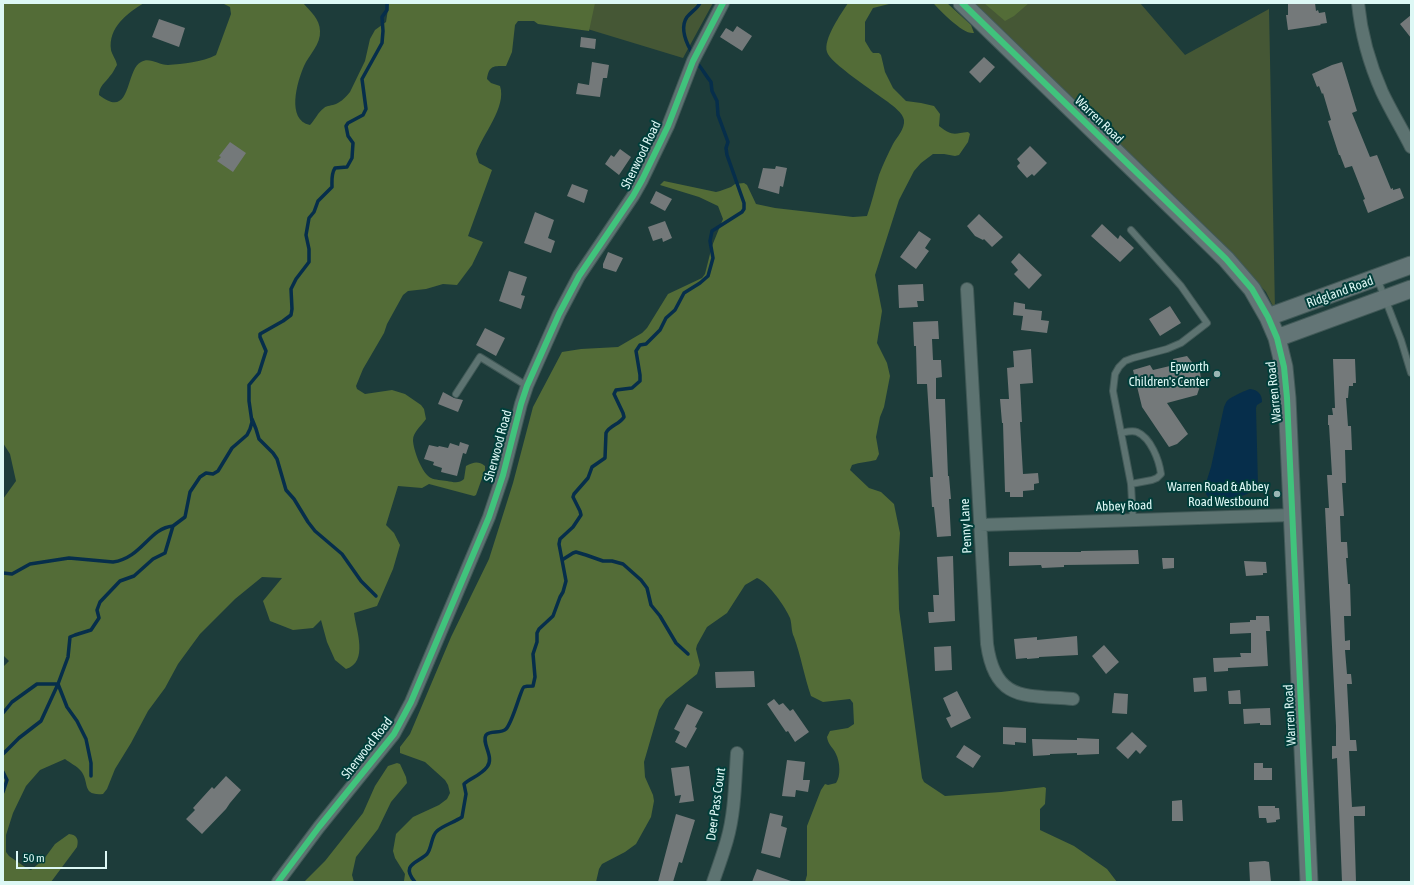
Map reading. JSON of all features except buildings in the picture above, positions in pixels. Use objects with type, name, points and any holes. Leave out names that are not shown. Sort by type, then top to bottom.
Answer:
[{"type":"street","name":"Sherwood Road","points":[[278,882],[319,827],[377,757],[402,721],[489,518],[503,475],[521,404],[569,294],[590,258],[633,196],[651,164],[668,126],[693,61],[723,3]]},
{"type":"street","name":"Warren Road","points":[[962,3],[1226,259],[1252,289],[1268,317],[1277,338],[1284,367],[1287,398],[1309,882]]},
{"type":"street","points":[[1358,3],[1365,40],[1372,65],[1382,92],[1411,147]]},
{"type":"street","name":"Ridgland Road","points":[[1268,317],[1411,266]]},
{"type":"street","name":"Penny Lane","points":[[967,289],[987,644],[991,664],[995,674],[1007,688],[1016,693],[1073,699]]},
{"type":"street","name":"Ridgland Road","points":[[1277,338],[1411,289]]},
{"type":"street","name":"Abbey Road","points":[[980,524],[1292,515]]},
{"type":"street","name":"Deer Pass Court","points":[[713,882],[727,840],[734,797],[737,753]]},
{"type":"lane","points":[[1131,230],[1181,286],[1207,323],[1181,343],[1167,349],[1125,361],[1115,374],[1113,391],[1131,484],[1133,520]]},
{"type":"lane","points":[[1377,278],[1401,340],[1411,373]]},
{"type":"lane","points":[[456,394],[480,357],[528,386]]},
{"type":"lane","points":[[1121,433],[1136,432],[1149,442],[1160,467],[1160,474],[1157,478],[1131,484]]},
{"type":"green space","points":[[3,3],[144,3],[125,16],[112,35],[111,50],[117,65],[101,87],[99,95],[110,101],[117,102],[123,98],[132,74],[141,62],[148,60],[164,65],[174,65],[199,61],[216,55],[231,14],[230,7],[222,3],[303,3],[316,19],[320,27],[319,40],[304,66],[296,90],[295,100],[298,116],[303,122],[310,125],[322,110],[327,106],[340,102],[350,92],[365,61],[370,39],[375,30],[386,22],[389,3],[595,3],[589,31],[538,24],[534,21],[518,21],[515,25],[512,52],[506,66],[493,67],[489,71],[487,79],[491,83],[500,86],[500,103],[493,121],[476,154],[479,163],[492,170],[468,236],[483,242],[472,265],[457,285],[443,284],[426,289],[408,291],[403,295],[387,324],[384,333],[363,369],[356,386],[357,389],[365,394],[392,390],[405,394],[421,405],[424,409],[426,419],[416,431],[413,437],[413,444],[416,455],[424,472],[433,479],[458,482],[464,479],[466,466],[474,463],[480,463],[485,466],[485,470],[476,495],[474,496],[429,484],[422,488],[398,486],[386,525],[394,533],[400,545],[393,569],[377,606],[354,613],[359,653],[357,660],[353,665],[346,669],[335,660],[327,642],[321,620],[313,628],[293,630],[270,621],[263,601],[282,578],[262,577],[235,599],[200,634],[178,664],[165,688],[148,711],[115,769],[107,789],[103,794],[96,794],[89,791],[84,775],[81,771],[65,759],[40,770],[26,786],[13,813],[6,835],[6,852],[9,856],[31,870],[44,859],[55,844],[69,834],[76,836],[78,842],[77,847],[51,882],[3,882],[3,667],[9,661],[3,655],[3,499],[16,481],[10,454],[3,443]]},
{"type":"green space","points":[[516,3],[713,3],[683,58],[515,7]]},
{"type":"green space","points":[[848,3],[893,3],[873,8],[865,22],[865,41],[873,53],[879,53],[881,55],[885,72],[893,88],[906,101],[934,106],[940,114],[939,126],[950,133],[956,134],[968,132],[970,134],[968,142],[959,155],[933,154],[921,163],[914,171],[899,200],[875,275],[882,311],[877,343],[887,363],[890,376],[876,437],[879,454],[876,460],[852,465],[850,470],[869,488],[881,492],[894,504],[900,533],[898,568],[899,609],[922,778],[924,782],[945,796],[1046,788],[1045,804],[1040,809],[1040,830],[1074,846],[1107,869],[1117,882],[805,882],[807,875],[807,826],[821,790],[825,784],[828,785],[836,783],[838,780],[839,765],[837,757],[828,742],[827,737],[830,731],[848,728],[854,724],[853,703],[850,699],[823,702],[811,696],[799,651],[792,632],[790,618],[781,602],[761,580],[757,578],[745,585],[727,613],[707,627],[696,649],[700,665],[697,674],[666,699],[659,710],[644,762],[645,777],[654,801],[651,817],[636,844],[625,852],[602,864],[599,869],[596,882],[402,882],[404,881],[405,874],[395,858],[393,851],[396,834],[413,817],[439,805],[447,799],[450,793],[445,780],[425,762],[400,753],[400,747],[410,734],[451,637],[489,559],[513,483],[533,407],[562,352],[581,349],[618,347],[642,333],[647,328],[668,294],[702,278],[705,274],[712,246],[723,219],[718,206],[699,197],[660,185],[664,181],[716,192],[731,187],[735,184],[744,183],[747,185],[756,204],[775,208],[853,217],[867,216],[879,175],[893,144],[902,130],[904,120],[902,115],[895,108],[844,70],[830,57],[827,52],[826,47],[830,34]]},
{"type":"green space","points":[[933,3],[947,3],[971,25],[974,33],[969,33],[958,26]]},
{"type":"green space","points":[[973,3],[1140,3],[1185,55],[1269,9],[1275,310],[1266,292],[1188,210],[1082,111]]},
{"type":"green space","points":[[984,3],[1029,3],[1014,16],[1005,21]]},
{"type":"green space","points":[[397,763],[400,764],[407,783],[391,802],[378,829],[356,857],[352,875],[354,882],[304,882],[325,861],[363,813],[375,786],[388,766]]},
{"type":"water","points":[[1250,389],[1259,393],[1262,399],[1262,402],[1257,405],[1256,408],[1258,486],[1254,490],[1235,498],[1209,498],[1206,494],[1206,483],[1224,407],[1228,400]]},
{"type":"waterway","points":[[3,754],[19,738],[41,721],[58,684],[68,657],[70,637],[91,630],[99,618],[97,610],[100,602],[120,581],[134,576],[153,559],[165,553],[173,526],[185,517],[190,492],[200,477],[206,473],[213,474],[218,471],[232,448],[247,435],[252,422],[249,401],[249,385],[259,373],[266,351],[260,334],[291,315],[291,289],[296,279],[309,262],[309,249],[306,235],[309,218],[314,212],[318,201],[332,187],[332,175],[335,168],[347,167],[352,158],[353,143],[348,136],[346,126],[348,123],[363,115],[366,109],[362,79],[382,43],[382,17],[387,10],[387,3]]},
{"type":"waterway","points":[[691,51],[687,43],[684,25],[687,17],[700,3]]},
{"type":"waterway","points":[[415,882],[409,871],[410,868],[427,854],[437,831],[462,817],[466,794],[464,784],[482,772],[489,763],[490,759],[485,742],[486,735],[506,729],[524,687],[533,686],[535,677],[533,654],[537,642],[537,633],[539,629],[553,616],[566,581],[559,544],[560,539],[573,527],[581,515],[573,497],[574,494],[588,478],[592,467],[605,458],[606,433],[624,417],[614,394],[616,390],[632,388],[640,381],[636,351],[640,345],[646,344],[660,330],[666,318],[675,310],[684,293],[708,276],[713,258],[710,241],[712,231],[742,212],[744,209],[744,203],[727,155],[726,148],[728,142],[718,115],[717,101],[712,91],[711,82],[698,64]]},
{"type":"waterway","points":[[252,419],[259,439],[277,459],[286,490],[294,499],[308,522],[315,531],[342,554],[361,581],[376,596]]},
{"type":"waterway","points":[[3,573],[12,574],[30,564],[69,558],[113,562],[131,555],[158,532],[173,526]]},
{"type":"waterway","points":[[562,560],[576,552],[603,561],[612,561],[623,564],[641,580],[647,588],[651,605],[660,616],[676,643],[688,654]]},
{"type":"waterway","points":[[3,713],[12,702],[37,684],[58,684]]},
{"type":"waterway","points":[[58,684],[67,707],[77,721],[86,739],[91,763],[91,776]]},
{"type":"waterway","points":[[3,772],[7,780],[3,792]]},
{"type":"cycle path","points":[[278,882],[319,827],[394,734],[411,702],[489,517],[503,475],[527,386],[559,314],[579,276],[633,196],[642,180],[668,126],[693,61],[723,3]]},
{"type":"cycle path","points":[[962,3],[1226,259],[1252,289],[1268,317],[1277,338],[1284,367],[1287,398],[1309,882]]},
{"type":"place","name":"Epworth Children's Center","points":[[1217,374]]},
{"type":"place","name":"Warren Road & Abbey Road Westbound","points":[[1277,494]]}]
